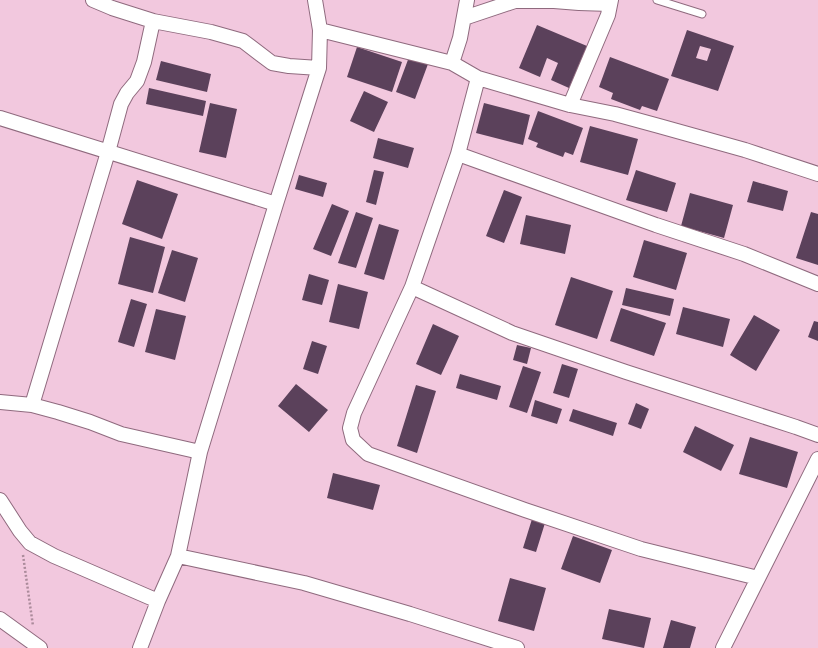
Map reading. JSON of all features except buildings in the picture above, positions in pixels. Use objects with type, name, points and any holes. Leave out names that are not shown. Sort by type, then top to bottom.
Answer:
[{"type":"street","points":[[93,0],[112,8],[153,21],[210,32],[242,41],[272,63],[289,66],[320,68]]},
{"type":"street","points":[[140,648],[158,601],[178,556],[200,452],[276,204],[320,68],[320,30],[315,0]]},
{"type":"street","points":[[452,63],[460,38],[467,0]]},
{"type":"street","points":[[464,18],[515,0],[554,0],[578,3],[611,2],[608,15],[570,105]]},
{"type":"street","points":[[32,405],[108,152],[120,104],[137,81],[144,62],[153,21]]},
{"type":"street","points":[[320,30],[452,63],[478,78],[570,105],[615,114],[745,150],[818,174]]},
{"type":"street","points":[[478,78],[458,154],[412,287],[354,413],[350,428],[353,440],[368,454],[525,510],[641,549],[758,578]]},
{"type":"street","points":[[0,118],[276,204]]},
{"type":"street","points":[[458,154],[656,225],[744,254],[818,284]]},
{"type":"street","points":[[412,287],[512,333],[818,435]]},
{"type":"street","points":[[0,402],[32,405],[90,422],[121,434],[200,452]]},
{"type":"street","points":[[723,648],[818,460]]},
{"type":"street","points":[[0,500],[20,531],[30,543],[54,556],[158,601]]},
{"type":"street","points":[[178,556],[304,583],[518,648]]},
{"type":"street","points":[[0,619],[38,647]]},
{"type":"lane","points":[[657,0],[702,14]]},
{"type":"path","points":[[23,554],[38,647]]}]
